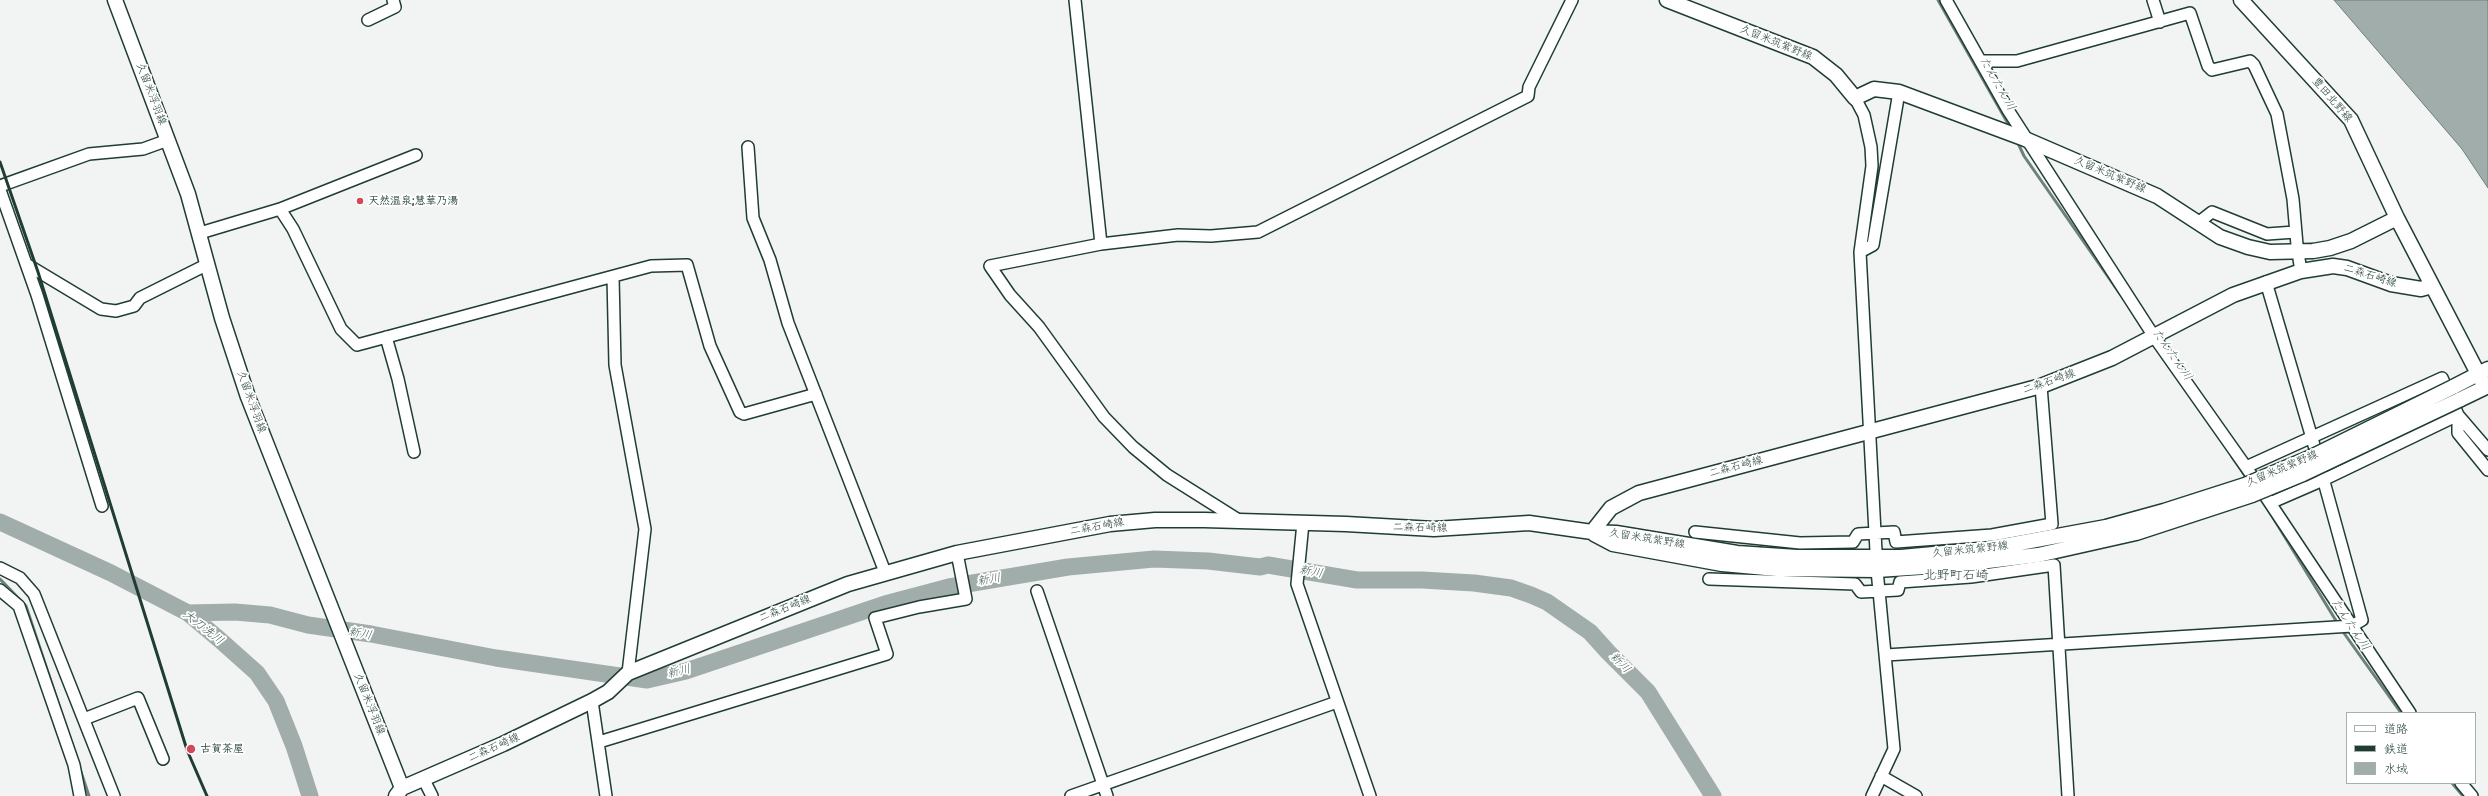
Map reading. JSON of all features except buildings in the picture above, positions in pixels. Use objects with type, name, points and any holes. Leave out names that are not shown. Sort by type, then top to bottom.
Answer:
[{"type":"main road","name":"久留米浮羽線","points":[[115,0],[168,140],[200,233],[222,318],[248,397],[399,792]]},
{"type":"main road","name":"久留米筑紫野線","points":[[1592,532],[1616,533],[1737,553],[1877,564],[1987,549],[2035,541],[2120,523],[2248,490],[2303,474],[2487,388],[2483,372],[2432,286],[2397,218],[2351,241],[2330,248],[2294,252],[2270,252],[2248,247],[2220,237],[2157,196],[2007,132],[1899,92],[1874,89],[1855,98],[1836,75],[1812,57],[1667,0]]},
{"type":"main road","name":"豊田北野線","points":[[2241,0],[2351,120],[2397,218]]},
{"type":"main road","name":"二森石崎線","points":[[399,792],[423,778],[503,744],[592,701],[608,692],[628,673],[826,592],[885,572],[957,553],[1133,522],[1346,524],[1434,529],[1529,523],[1592,532],[1611,508],[1639,493],[2042,386],[2112,358],[2155,338],[2206,308],[2266,282],[2300,265],[2347,268],[2391,284],[2421,289],[2432,286]]},
{"type":"main road","name":"久留米筑紫野線","points":[[2248,490],[2309,458],[2483,372]]},
{"type":"street","points":[[368,20],[395,7],[392,0]]},
{"type":"street","points":[[1075,0],[1101,244]]},
{"type":"street","points":[[1241,522],[1167,475],[1133,447],[1104,417],[1039,327],[1010,295],[990,266],[1101,244],[1178,235],[1211,236],[1258,232],[1528,96],[1529,87],[1572,0]]},
{"type":"street","points":[[1946,0],[2026,140],[2155,338],[2246,467],[2409,712]]},
{"type":"street","points":[[2153,0],[2160,22]]},
{"type":"street","points":[[1982,62],[2017,61],[2190,13],[2208,66],[2212,70],[2250,61],[2254,64],[2277,114],[2293,199],[2297,245]]},
{"type":"street","points":[[1860,252],[1873,245],[1899,92]]},
{"type":"street","points":[[1855,98],[1864,115],[1871,147],[1872,166],[1860,252],[1870,432],[1869,443],[1877,564],[1894,749],[1872,796]]},
{"type":"street","points":[[0,186],[89,154],[143,148],[168,140]]},
{"type":"street","points":[[748,147],[753,218],[770,260],[788,323],[885,572]]},
{"type":"street","points":[[200,233],[280,209],[416,154]]},
{"type":"street","points":[[0,190],[26,264],[102,506]]},
{"type":"street","points":[[280,209],[293,229],[341,329],[357,345],[651,266],[688,265],[710,346],[740,412],[744,414],[816,394]]},
{"type":"street","points":[[2199,222],[2212,212],[2267,234],[2296,232]]},
{"type":"street","points":[[26,264],[101,309],[116,311],[134,306],[140,298],[208,264]]},
{"type":"street","points":[[613,277],[615,365],[645,529],[628,673]]},
{"type":"street","points":[[1886,655],[2352,626],[2362,620],[2312,438],[2266,282]]},
{"type":"street","points":[[386,337],[398,379],[414,452]]},
{"type":"street","points":[[2246,467],[2442,378],[2458,415],[2488,450]]},
{"type":"street","points":[[1695,532],[1800,543],[1853,542],[1858,534],[1894,532],[1896,542],[1992,535],[2052,524],[2042,386]]},
{"type":"street","points":[[2458,415],[2458,432],[2488,470]]},
{"type":"street","points":[[2270,503],[2323,480],[2458,415]]},
{"type":"street","points":[[1303,524],[1297,584],[1370,796]]},
{"type":"street","points":[[599,742],[887,654],[875,618],[919,607],[966,599],[957,553]]},
{"type":"street","points":[[1709,579],[1855,584],[1861,592],[1898,590],[1900,582],[1971,577],[2054,565],[2068,796]]},
{"type":"street","points":[[0,568],[20,578],[34,594],[114,796]]},
{"type":"street","points":[[0,590],[19,606],[74,765],[80,796]]},
{"type":"street","points":[[1037,591],[1108,796]]},
{"type":"street","points":[[84,719],[138,698],[163,759]]},
{"type":"street","points":[[592,701],[606,796]]},
{"type":"street","points":[[1071,796],[1337,702]]},
{"type":"street","points":[[1881,776],[1916,796]]},
{"type":"street","points":[[423,778],[432,796]]},
{"type":"street","points":[[2462,784],[2472,796]]},
{"type":"water","points":[[2334,0],[2488,0],[2488,188],[2462,149]]},
{"type":"waterway","name":"たんたん川","points":[[1938,0],[2011,129]]},
{"type":"waterway","name":"たんたん川","points":[[2017,141],[2024,156],[2120,294]]},
{"type":"waterway","name":"たんたん川","points":[[2232,457],[2248,480]]},
{"type":"waterway","name":"たんたん川","points":[[2269,511],[2338,624]]},
{"type":"waterway","name":"大刀洗川","points":[[0,522],[111,573],[188,613],[220,640],[257,673],[276,701],[294,746],[310,796]]},
{"type":"waterway","name":"新川","points":[[188,613],[235,612],[270,615],[308,625],[371,634],[496,658],[647,680],[686,671],[885,604],[949,587],[1068,567],[1154,559],[1208,561],[1260,567],[1268,565],[1357,580],[1422,580],[1474,583],[1511,588],[1531,595],[1547,602],[1590,632],[1648,692],[1713,796]]},
{"type":"waterway","points":[[0,579],[26,606],[89,796]]},
{"type":"waterway","name":"たんたん川","points":[[2341,629],[2400,712]]},
{"type":"waterway","name":"たんたん川","points":[[2453,784],[2463,796]]},
{"type":"railway","points":[[0,162],[38,272],[187,750],[207,796]]},
{"type":"place","name":"天然温泉;慧華乃湯","points":[[360,201]]},
{"type":"place","name":"古賀茶屋","points":[[191,749]]},
{"type":"district","name":"北野町石崎","points":[[1956,576]]}]
